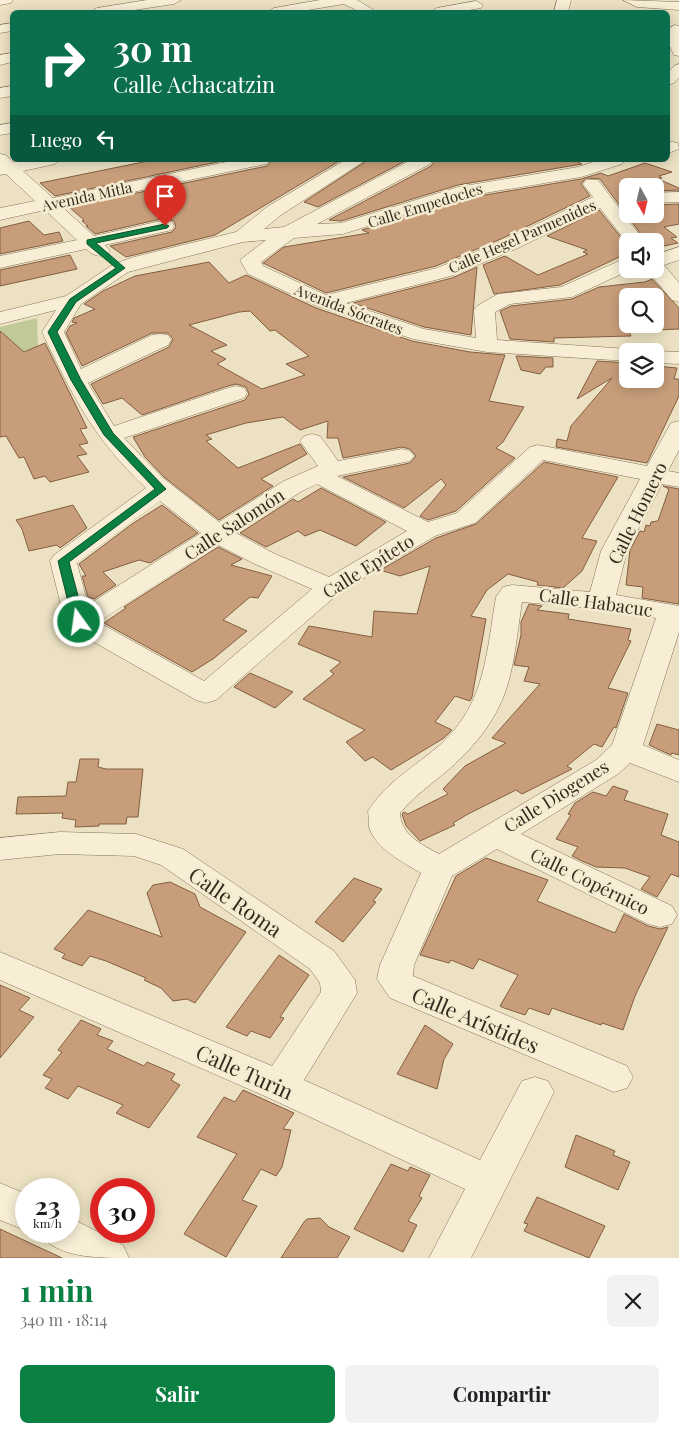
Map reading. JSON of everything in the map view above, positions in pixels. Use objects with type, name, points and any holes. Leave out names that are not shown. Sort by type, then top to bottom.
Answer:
[{"type":"street","points":[[0,1],[6,0]]},
{"type":"street","points":[[89,0],[101,10]]},
{"type":"street","points":[[115,10],[174,0]]},
{"type":"street","points":[[286,10],[346,0],[366,10]]},
{"type":"street","points":[[630,1],[679,6]]},
{"type":"street","points":[[450,10],[476,6]]},
{"type":"street","points":[[675,29],[674,40],[679,50]]},
{"type":"street","points":[[670,78],[679,69]]},
{"type":"street","points":[[3,165],[31,162]]},
{"type":"street","name":"Avenida Mitla","points":[[0,214],[251,162]]},
{"type":"street","points":[[243,236],[268,216],[354,162]]},
{"type":"street","name":"Avenida Sócrates","points":[[420,162],[297,228],[250,260],[255,270],[324,302],[420,335],[488,346],[619,354]]},
{"type":"street","name":"Calle Empedocles","points":[[297,228],[343,228],[458,192],[581,172],[608,162]]},
{"type":"street","points":[[3,165],[121,268]]},
{"type":"street","points":[[581,172],[605,192],[630,233]]},
{"type":"street","name":"Calle Hegel Parmenides","points":[[324,302],[444,272],[486,256],[605,192]]},
{"type":"street","points":[[664,198],[679,197]]},
{"type":"street","points":[[268,216],[297,228]]},
{"type":"street","points":[[0,262],[165,226]]},
{"type":"street","points":[[0,318],[73,300],[121,268],[142,260],[243,236],[297,228]]},
{"type":"street","points":[[664,259],[679,253]]},
{"type":"street","points":[[488,346],[484,310],[505,298],[565,293],[619,267]]},
{"type":"street","points":[[664,278],[679,296]]},
{"type":"street","points":[[73,300],[53,332],[76,380],[109,435],[161,489],[218,534],[244,549],[330,587]]},
{"type":"street","points":[[76,380],[160,340]]},
{"type":"street","points":[[664,357],[679,358]]},
{"type":"street","points":[[109,435],[236,393]]},
{"type":"street","name":"Calle Homero","points":[[601,601],[614,551],[679,428]]},
{"type":"street","points":[[312,441],[325,472],[426,531]]},
{"type":"street","name":"Calle Epíteto","points":[[79,622],[206,694],[330,587],[426,531],[466,518],[538,452],[654,476]]},
{"type":"street","name":"Calle Salomón","points":[[79,622],[293,486],[325,472],[402,456]]},
{"type":"street","points":[[654,476],[679,480]]},
{"type":"street","points":[[79,622],[63,561],[161,489]]},
{"type":"street","name":"Calle Habacuc","points":[[439,869],[404,849],[385,827],[384,812],[398,794],[452,750],[482,715],[495,686],[509,597],[512,593],[601,601],[675,613]]},
{"type":"street","name":"Calle Diogenes","points":[[439,869],[607,767],[626,750],[675,613]]},
{"type":"street","points":[[626,750],[679,772]]},
{"type":"street","name":"Calle Copérnico","points":[[494,834],[660,915]]},
{"type":"street","name":"Calle Roma","points":[[0,849],[60,843],[136,845],[172,857],[322,960],[337,980],[339,992],[280,1086]]},
{"type":"street","name":"Calle Arístides","points":[[439,869],[397,965],[395,979],[402,988],[614,1077]]},
{"type":"street","name":"Calle Turin","points":[[0,966],[280,1086],[489,1182]]},
{"type":"street","points":[[450,1258],[535,1092]]},
{"type":"street","points":[[0,1200],[15,1208]]},
{"type":"street","points":[[80,1243],[108,1258]]},
{"type":"green space","points":[[37,318],[38,350],[0,359],[0,327]]},
{"type":"building","points":[[143,162],[217,162],[55,196],[40,183]]},
{"type":"building","points":[[270,162],[338,162],[215,235],[126,257],[110,246],[172,232],[176,227],[174,221],[165,218],[95,234],[82,221],[84,220],[69,207],[267,166]]},
{"type":"building","points":[[365,162],[403,162],[318,207],[304,202]]},
{"type":"building","points":[[434,162],[578,162],[582,164],[458,185],[341,221],[329,220],[431,166]]},
{"type":"building","points":[[645,163],[672,172],[659,176],[662,178],[619,178],[619,205],[600,179],[586,178],[581,184],[590,196],[501,239],[436,266],[326,293],[263,263],[284,247],[369,233],[362,230],[461,199],[581,179],[601,173],[608,176]]},
{"type":"building","points":[[664,182],[679,188],[679,190],[664,191]]},
{"type":"building","points":[[679,204],[679,224],[664,227],[677,237],[671,238],[678,243],[664,246],[664,233],[640,233],[633,223],[664,223],[664,205]]},
{"type":"building","points":[[599,210],[619,235],[619,257],[560,285],[494,294],[483,265],[505,256],[538,275],[588,254],[583,252],[587,250],[547,236]]},
{"type":"building","points":[[29,221],[44,235],[59,232],[63,241],[0,254],[0,228]]},
{"type":"building","points":[[70,255],[77,269],[0,286],[0,270]]},
{"type":"building","points":[[209,262],[229,283],[246,275],[316,308],[412,341],[470,352],[505,355],[489,401],[524,407],[503,442],[496,448],[515,458],[456,511],[428,520],[420,516],[446,485],[441,479],[404,508],[343,477],[410,463],[416,456],[410,449],[402,447],[343,458],[338,438],[327,438],[328,421],[300,430],[283,417],[246,423],[206,435],[212,439],[206,441],[238,468],[300,444],[307,454],[261,479],[273,486],[219,520],[164,477],[145,457],[133,437],[245,400],[249,394],[246,387],[236,384],[228,386],[142,415],[122,398],[103,404],[91,384],[169,347],[173,339],[168,333],[152,333],[82,366],[66,333],[70,326],[77,323],[72,322],[74,318],[95,309],[84,304],[103,291],[135,276]],"holes":[[[250,311],[270,331],[275,330],[309,356],[286,364],[305,375],[262,389],[217,364],[226,359],[211,351],[227,345],[189,325]]]},
{"type":"building","points":[[477,267],[471,335],[424,327],[353,303],[452,278]]},
{"type":"building","points":[[652,279],[660,288],[619,288],[619,333],[630,333],[631,336],[554,338],[554,342],[510,339],[500,311],[511,306],[572,299],[599,287],[645,282]]},
{"type":"building","points":[[664,292],[679,308],[679,329],[664,330]]},
{"type":"building","points":[[0,331],[24,352],[45,343],[87,428],[80,429],[88,443],[79,445],[87,454],[77,456],[89,472],[50,482],[45,476],[34,479],[24,457],[19,458],[6,436],[0,437]]},
{"type":"building","points":[[516,356],[553,358],[553,367],[546,367],[540,374],[521,370]]},
{"type":"building","points":[[597,361],[619,362],[619,388],[664,388],[664,367],[677,368],[674,379],[679,379],[679,396],[647,463],[556,447],[557,439],[567,441],[571,426],[612,378],[577,399]]},
{"type":"building","points":[[544,462],[618,477],[582,538],[597,541],[582,571],[563,588],[537,585],[538,582],[508,574],[487,590],[471,616],[486,619],[472,697],[470,701],[455,696],[435,722],[452,730],[444,738],[391,770],[373,757],[365,761],[346,742],[365,730],[303,699],[334,674],[330,671],[341,662],[298,644],[309,626],[372,637],[374,611],[417,614],[430,566],[400,576],[383,571],[384,568],[436,538],[476,524]]},
{"type":"building","points":[[663,486],[679,489],[679,604],[642,598],[643,587],[626,585],[630,550],[640,531],[644,532],[646,525],[650,526],[651,522],[658,521],[669,489]]},
{"type":"building","points":[[321,488],[386,522],[356,546],[320,530],[305,536],[298,531],[266,547],[240,533],[293,499],[298,502]]},
{"type":"building","points":[[73,505],[87,528],[60,548],[57,545],[29,551],[22,529],[16,520]]},
{"type":"building","points":[[162,505],[198,533],[150,563],[139,560],[103,572],[116,585],[94,599],[88,597],[82,576],[86,576],[79,564],[132,524]]},
{"type":"building","points":[[218,547],[242,559],[231,565],[272,576],[258,598],[250,597],[223,620],[247,631],[213,659],[192,672],[104,623],[126,608],[124,607]]},
{"type":"building","points":[[529,604],[542,606],[537,610],[569,614],[568,619],[631,629],[628,640],[631,641],[608,688],[628,693],[616,728],[614,727],[602,747],[594,744],[567,766],[572,769],[522,794],[516,790],[468,814],[453,823],[455,825],[420,841],[406,826],[402,814],[404,812],[408,814],[448,794],[443,789],[465,766],[506,743],[492,738],[540,684],[524,681],[529,667],[514,665],[521,635],[521,622]]},
{"type":"building","points":[[250,673],[293,692],[275,708],[234,687]]},
{"type":"building","points":[[657,724],[679,730],[679,755],[672,753],[671,755],[649,745]]},
{"type":"building","points":[[80,759],[99,759],[98,767],[106,769],[143,769],[138,817],[127,817],[126,824],[99,824],[99,826],[75,827],[76,820],[62,818],[63,813],[16,814],[18,797],[66,796],[68,782],[76,782]]},
{"type":"building","points":[[613,786],[628,791],[624,800],[668,814],[661,835],[679,842],[679,877],[671,874],[657,897],[641,889],[650,877],[625,868],[596,867],[572,856],[578,847],[556,839],[571,815],[568,814],[575,803],[593,792],[606,796]]},
{"type":"building","points":[[486,858],[548,880],[537,901],[615,933],[624,914],[648,926],[660,929],[668,927],[635,996],[623,1030],[602,1023],[601,1025],[552,1008],[549,1015],[529,1008],[525,1015],[504,1008],[500,1006],[518,975],[479,959],[473,969],[451,960],[449,963],[420,955],[456,876]]},
{"type":"building","points":[[354,878],[382,889],[373,901],[376,902],[343,942],[315,922]]},
{"type":"building","points":[[170,882],[195,894],[200,907],[246,932],[195,1003],[187,999],[173,1001],[161,988],[144,980],[146,978],[106,961],[90,956],[82,966],[62,958],[65,954],[54,949],[88,910],[162,937],[147,893],[153,885]]},
{"type":"building","points":[[279,955],[309,975],[280,1017],[284,1018],[270,1038],[251,1031],[247,1036],[226,1027]]},
{"type":"building","points":[[0,985],[30,998],[19,1010],[34,1017],[0,1058]]},
{"type":"building","points":[[81,1020],[101,1029],[97,1035],[113,1041],[107,1049],[144,1066],[147,1062],[175,1074],[171,1080],[180,1085],[149,1128],[116,1113],[123,1105],[78,1086],[68,1099],[45,1088],[52,1079],[43,1075],[62,1052],[58,1050]]},
{"type":"building","points":[[425,1025],[453,1044],[444,1059],[437,1089],[397,1074]]},
{"type":"building","points":[[243,1090],[294,1113],[283,1129],[291,1130],[282,1167],[276,1176],[261,1169],[242,1200],[257,1206],[226,1257],[184,1234],[237,1154],[197,1137],[224,1097],[235,1102]]},
{"type":"building","points":[[576,1135],[615,1151],[613,1155],[630,1162],[618,1190],[565,1167]]},
{"type":"building","points":[[391,1164],[408,1171],[410,1167],[430,1175],[419,1196],[422,1198],[408,1221],[417,1225],[403,1252],[354,1229]]},
{"type":"building","points":[[537,1197],[605,1226],[589,1258],[524,1231],[528,1224],[524,1223]]},
{"type":"building","points":[[320,1218],[329,1227],[350,1237],[337,1258],[281,1258],[304,1222],[307,1219]]},
{"type":"building","points":[[0,1229],[15,1236],[15,1243],[30,1243],[62,1258],[0,1258]]},
{"type":"route","points":[[79,622],[63,561],[161,489],[109,435],[76,380],[53,332],[73,300],[121,268],[90,242],[165,226]]}]
